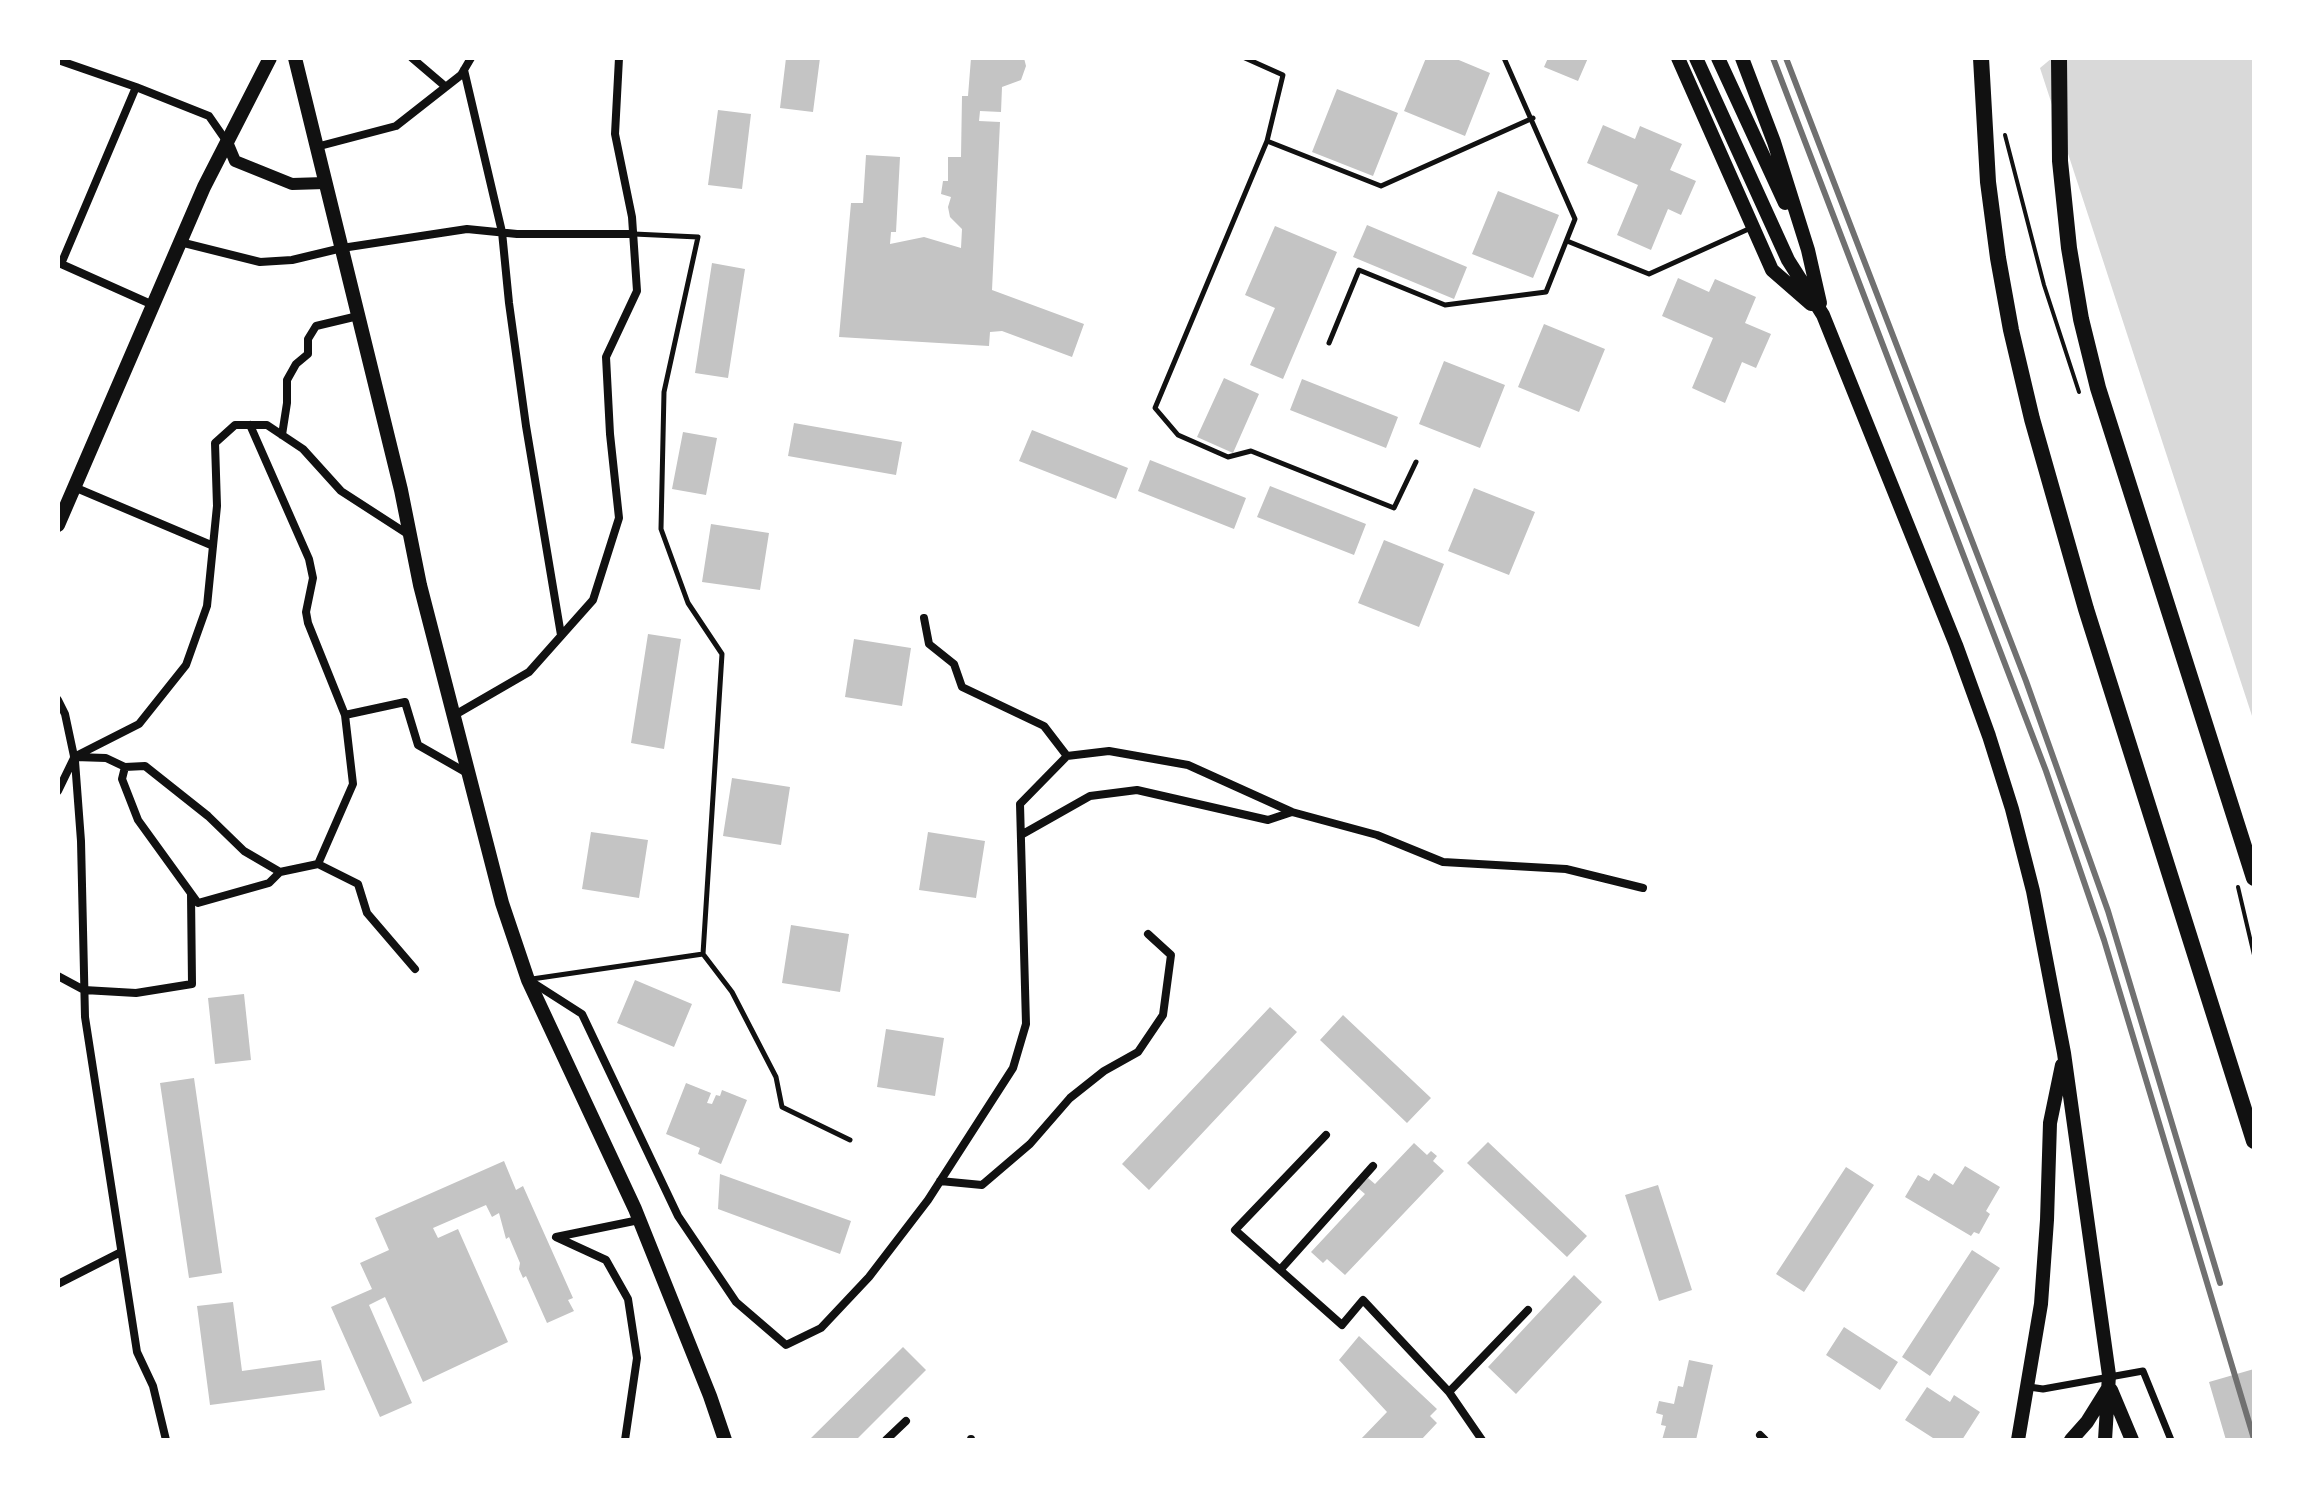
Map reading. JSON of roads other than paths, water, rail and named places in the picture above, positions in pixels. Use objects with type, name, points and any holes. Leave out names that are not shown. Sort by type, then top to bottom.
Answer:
[{"type":"highway","points":[[1981,58],[1988,182],[1998,258],[2032,419],[2086,609],[2254,1141]]},
{"type":"highway","points":[[2059,58],[2060,161],[2069,248],[2081,319],[2098,388],[2254,878]]},
{"type":"main road","points":[[58,525],[180,242],[270,58]]},
{"type":"main road","points":[[295,58],[452,716],[502,903],[528,980],[639,1220],[725,1440]]},
{"type":"main road","points":[[1678,58],[1772,270],[1823,315]]},
{"type":"main road","points":[[1696,58],[1788,260],[1823,315]]},
{"type":"main road","points":[[1718,58],[1808,250]]},
{"type":"main road","points":[[1742,58],[1774,142],[1808,250],[1823,315],[1951,631],[1989,736],[2033,891],[2064,1053],[2109,1381],[2105,1440]]},
{"type":"main road","points":[[2018,1440],[2037,1343],[2045,1260],[2050,1123],[2064,1053]]},
{"type":"main road","points":[[2071,1440],[2087,1422],[2109,1381]]},
{"type":"main road","points":[[2082,1440],[2109,1381]]},
{"type":"main road","points":[[2109,1381],[2132,1440]]},
{"type":"street","points":[[412,58],[446,87]]},
{"type":"street","points":[[316,147],[396,126],[446,87],[464,70],[471,58]]},
{"type":"street","points":[[452,716],[529,672],[593,600],[619,518],[606,357],[637,291],[633,234],[615,134],[619,58]]},
{"type":"street","points":[[59,61],[209,116],[227,142],[235,161],[292,184],[325,183]]},
{"type":"street","points":[[464,70],[502,232],[526,426],[561,635]]},
{"type":"street","points":[[136,87],[59,264],[153,305]]},
{"type":"street","points":[[180,242],[260,262],[292,260],[342,248],[467,229],[633,234]]},
{"type":"street","points":[[282,435],[287,380],[296,364],[308,354],[308,339],[316,326],[359,316]]},
{"type":"street","points":[[58,791],[74,757],[139,724],[186,665],[207,606],[217,506],[215,443],[235,425],[267,425],[303,449],[341,491],[410,535]]},
{"type":"street","points":[[250,425],[309,559],[313,578],[306,612],[308,623],[345,715],[353,784],[318,864]]},
{"type":"street","points":[[74,487],[211,545]]},
{"type":"street","points":[[924,618],[929,644],[954,664],[962,687],[1044,726],[1067,756]]},
{"type":"street","points":[[58,700],[65,714],[74,757],[81,841],[85,1017],[137,1352],[153,1386],[166,1440]]},
{"type":"street","points":[[345,715],[405,702],[418,745],[467,773]]},
{"type":"street","points":[[528,980],[582,1014],[678,1216],[736,1302],[786,1345],[821,1328],[869,1277],[940,1181],[1013,1068],[1026,1024],[1020,804],[1067,756],[1109,751],[1188,765],[1292,812],[1377,835],[1443,862],[1566,869],[1643,888]]},
{"type":"street","points":[[74,757],[106,758],[125,767],[145,766],[198,807],[244,851],[280,872]]},
{"type":"street","points":[[125,767],[122,779],[138,820],[198,903],[269,883],[280,872],[318,864],[358,884],[367,913],[415,969]]},
{"type":"street","points":[[1021,835],[1090,796],[1137,790],[1268,820],[1292,812]]},
{"type":"street","points":[[58,976],[84,990],[136,993],[192,984],[190,892]]},
{"type":"street","points":[[940,1181],[982,1185],[1030,1144],[1070,1098],[1104,1071],[1138,1052],[1163,1015],[1171,955],[1148,934]]},
{"type":"street","points":[[1326,1135],[1235,1230],[1342,1325],[1363,1300],[1449,1392],[1482,1440]]},
{"type":"street","points":[[1280,1270],[1373,1166]]},
{"type":"street","points":[[625,1440],[637,1358],[628,1299],[606,1260],[556,1237],[639,1220]]},
{"type":"street","points":[[58,1284],[121,1252]]},
{"type":"street","points":[[1449,1392],[1528,1310]]},
{"type":"street","points":[[2029,1387],[2043,1389],[2109,1381],[2143,1371],[2171,1440]]},
{"type":"street","points":[[886,1440],[906,1421]]},
{"type":"lane","points":[[1245,58],[1283,75],[1267,141],[1155,408],[1178,435],[1228,457],[1251,451],[1394,508],[1416,462]]},
{"type":"lane","points":[[1329,343],[1359,270],[1445,305],[1546,292],[1575,219],[1504,58]]},
{"type":"lane","points":[[1267,141],[1381,186],[1533,118]]},
{"type":"lane","points":[[1567,241],[1649,274],[1754,227]]},
{"type":"lane","points":[[633,234],[698,237],[664,392],[661,529],[688,603],[722,654],[703,954],[732,992],[776,1077],[782,1107],[850,1140]]},
{"type":"lane","points":[[528,980],[703,954]]},
{"type":"railway","points":[[1773,58],[2046,771],[2104,940],[2254,1439]]},
{"type":"railway","points":[[1786,58],[2026,681],[2108,911],[2220,1283]]}]
